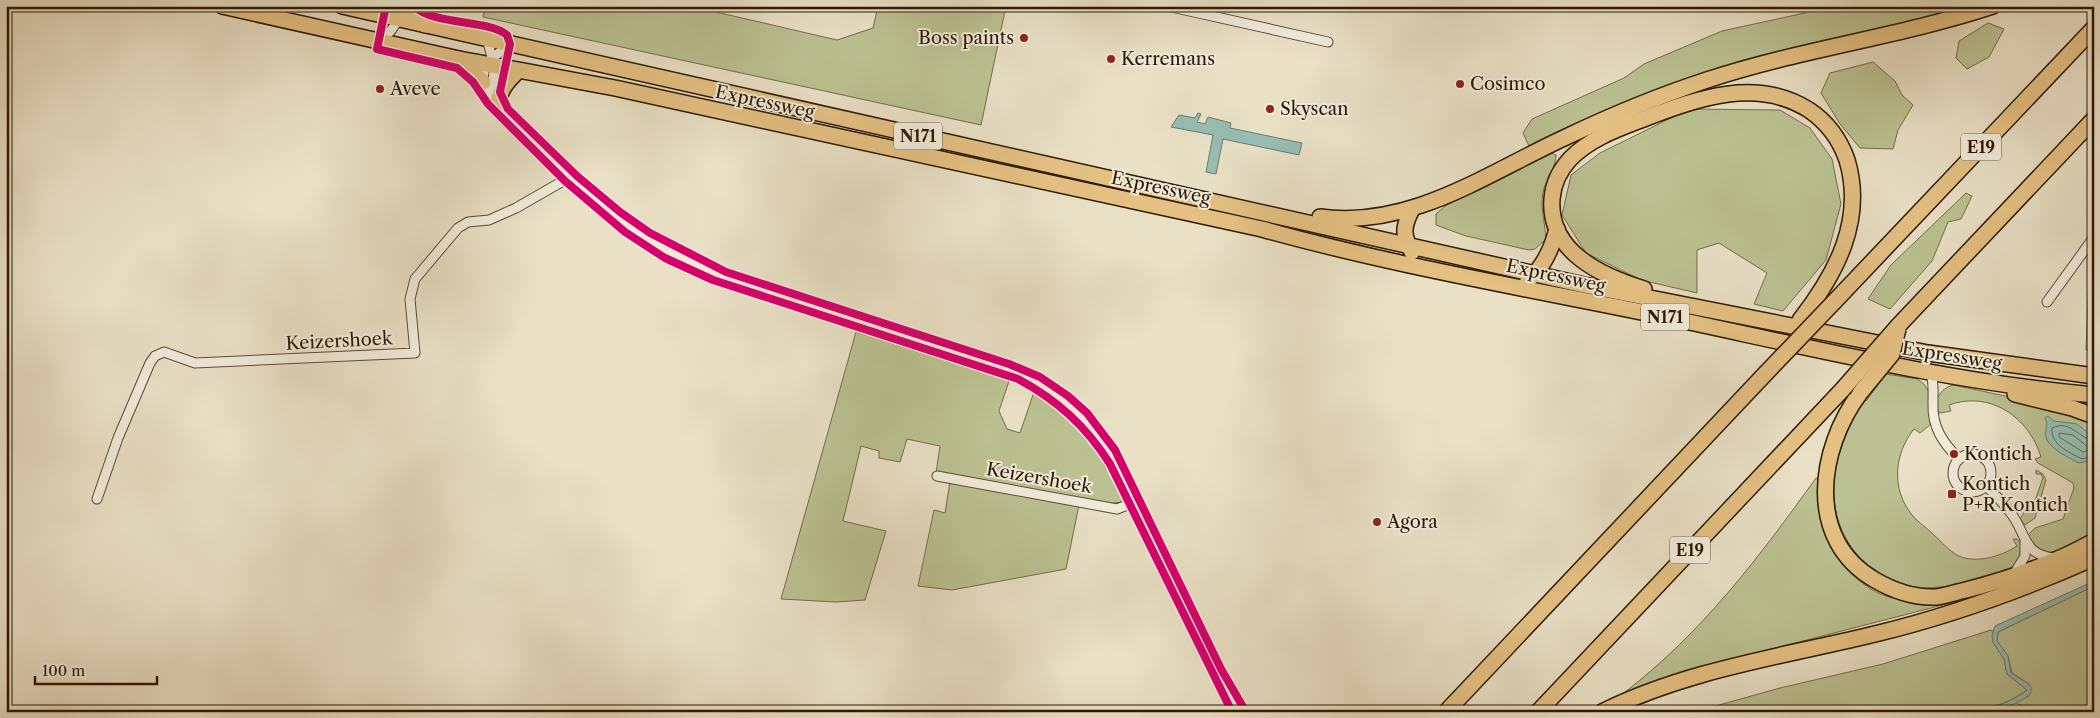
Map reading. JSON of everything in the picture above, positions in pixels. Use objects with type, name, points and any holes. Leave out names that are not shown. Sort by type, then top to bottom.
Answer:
[{"type":"highway","name":"Expressweg","points":[[222,6],[393,26],[425,25],[625,68],[786,108],[1281,215],[1297,221],[1536,274],[1928,353],[2094,376]]},
{"type":"highway","name":"Expressweg","points":[[342,6],[367,8],[393,26],[459,59],[491,63],[518,71],[615,88],[1262,229],[1422,268],[1931,372],[1987,382],[2094,395]]},
{"type":"highway","points":[[1281,215],[1346,219],[1412,209],[1451,194],[1563,138],[1620,113],[1708,80],[1812,51],[1900,32],[1993,6]]},
{"type":"highway","name":"E19","points":[[1446,712],[2094,28]]},
{"type":"highway","points":[[459,59],[483,82]]},
{"type":"highway","points":[[497,106],[500,92],[505,83],[518,71]]},
{"type":"highway","points":[[1700,308],[1605,274],[1580,259],[1564,242],[1552,215],[1556,180],[1569,161],[1589,144],[1616,130],[1694,100],[1745,92],[1783,97],[1800,104],[1825,123],[1840,143],[1851,174],[1853,193],[1852,215],[1840,258],[1816,299],[1800,320],[1797,341]]},
{"type":"highway","name":"E19","points":[[1538,712],[1843,389],[1898,326],[2094,119]]},
{"type":"highway","points":[[1412,209],[1404,224],[1408,245],[1422,268]]},
{"type":"highway","points":[[1519,287],[1536,274],[1550,251],[1557,229]]},
{"type":"highway","points":[[1898,326],[1892,354],[1860,393],[1837,434],[1825,483],[1830,524],[1845,556],[1863,574],[1886,587],[1908,595],[1937,597],[2013,576],[2094,541]]},
{"type":"highway","points":[[1928,353],[1931,372]]},
{"type":"highway","points":[[1987,382],[2000,391],[2072,408],[2094,416]]},
{"type":"highway","points":[[1602,712],[1653,689],[1695,675],[1880,633],[1948,614],[2028,586],[2094,558]]},
{"type":"street","points":[[1168,6],[1328,42]]},
{"type":"street","points":[[487,38],[493,90],[497,106]]},
{"type":"street","points":[[483,82],[491,63],[510,44]]},
{"type":"street","name":"Keizershoek","points":[[483,82],[486,96],[570,178],[636,231],[667,250],[716,274],[1019,373],[1042,385],[1078,414],[1104,444],[1135,502],[1221,681],[1239,712]]},
{"type":"street","name":"Keizershoek","points":[[97,499],[118,438],[155,356],[164,352],[195,363],[415,353],[410,299],[415,279],[458,228],[468,222],[489,220],[516,208],[570,178]]},
{"type":"street","points":[[2047,302],[2094,237]]},
{"type":"street","points":[[1931,372],[1934,382],[1933,413],[1936,430],[1959,459]]},
{"type":"street","points":[[1969,454],[1977,455],[1985,460],[1991,472],[1986,486],[1978,492],[1971,492],[1959,487],[1953,471],[1959,459],[1969,454]]},
{"type":"street","name":"Keizershoek","points":[[937,476],[1117,509],[1135,502]]},
{"type":"street","points":[[1986,486],[2000,499],[2014,518],[2025,542],[2025,556],[2013,576]]},
{"type":"street","points":[[2025,542],[2039,554],[2057,558]]},
{"type":"green space","points":[[485,6],[717,6],[716,12],[837,40],[873,28],[878,6],[1006,6],[981,125],[483,17]]},
{"type":"green space","points":[[1837,6],[1970,6],[1812,43],[1722,68],[1656,90],[1592,116],[1529,146],[1523,133],[1532,119],[1624,78],[1644,64],[1722,31]]},
{"type":"green space","points":[[1988,23],[2004,29],[1989,57],[1967,69],[1956,58],[1959,41]]},
{"type":"green space","points":[[1873,62],[1895,81],[1902,95],[1913,105],[1898,130],[1893,149],[1860,148],[1840,124],[1821,93],[1830,73]]},
{"type":"green space","points":[[1689,109],[1780,110],[1810,128],[1832,159],[1841,204],[1826,260],[1783,311],[1754,304],[1767,273],[1719,243],[1697,250],[1697,293],[1641,280],[1586,253],[1562,215],[1571,175],[1600,153]]},
{"type":"green space","points":[[1552,153],[1556,155],[1556,159],[1544,188],[1542,201],[1546,239],[1535,249],[1529,250],[1466,236],[1436,225],[1436,214],[1445,206]]},
{"type":"green space","points":[[1966,193],[1972,196],[1961,219],[1948,222],[1932,261],[1890,309],[1868,299],[1891,265]]},
{"type":"green space","points":[[2094,244],[2094,350],[2086,350],[2090,250]]},
{"type":"green space","points":[[856,332],[1009,381],[999,411],[1007,429],[1020,433],[1034,392],[1064,416],[1087,440],[1106,468],[1125,502],[1100,504],[936,473],[940,446],[907,439],[900,462],[879,458],[879,451],[861,446],[843,521],[886,531],[865,600],[836,602],[781,599]]},
{"type":"green space","points":[[1886,374],[1917,379],[1924,384],[1929,392],[1931,424],[1920,433],[1914,429],[1902,449],[1899,460],[1898,483],[1905,505],[1919,522],[1952,552],[1962,557],[1978,559],[1995,556],[2017,546],[2013,539],[2017,539],[2021,544],[2020,556],[2008,571],[1957,585],[1931,588],[1917,587],[1897,583],[1883,577],[1865,563],[1855,552],[1844,534],[1837,515],[1834,495],[1835,476],[1845,437],[1854,418],[1864,400],[1866,401]]},
{"type":"green space","points":[[1953,385],[2058,407],[2094,420],[2094,535],[2058,551],[2042,550],[2035,545],[2028,535],[2035,528],[2063,519],[2074,488],[2073,483],[2038,463],[2035,459],[2041,457],[2027,430],[2018,419],[2006,411],[1979,401],[1965,401],[1949,405],[1951,411],[1940,413],[1937,409],[1937,400],[1941,392]]},
{"type":"green space","points":[[2036,470],[2043,474],[2046,480],[2035,518],[2025,525],[2020,519],[2026,509],[2031,512],[2043,478],[2041,474],[2036,474]]},
{"type":"green space","points":[[1816,478],[1818,479],[1820,516],[1826,535],[1842,562],[1864,584],[1877,592],[1891,597],[1906,599],[1955,597],[1966,599],[1698,668],[1651,683],[1626,694],[1625,692],[1653,669],[1705,619],[1751,564]]},
{"type":"green space","points":[[950,482],[1079,505],[1066,569],[952,590],[918,586],[934,510],[945,513]]},
{"type":"green space","points":[[2094,586],[2094,712],[2034,712],[2014,702],[2029,696],[2029,684],[2012,673],[2008,656],[1997,641],[1998,632]]},
{"type":"green space","points":[[1991,630],[1993,631],[1993,642],[2004,659],[2007,674],[2027,690],[2011,700],[1995,706],[1992,712],[1694,712],[1780,688],[1883,664]]},
{"type":"water","points":[[1198,113],[1201,114],[1197,122],[1205,124],[1208,117],[1231,123],[1230,128],[1302,143],[1299,155],[1223,139],[1216,174],[1206,172],[1213,135],[1171,127],[1179,115],[1195,118]]},
{"type":"water","points":[[2048,416],[2054,421],[2077,424],[2092,436],[2094,460],[2079,463],[2051,446],[2046,438],[2047,423],[2045,418]]},
{"type":"water","points":[[2094,581],[2094,586],[1998,632],[1997,641],[2008,656],[2011,673],[2029,684],[2032,689],[2029,696],[1999,712],[1992,712],[1995,706],[2012,700],[2027,690],[2007,674],[2004,659],[1993,642],[1992,635],[1995,626]]},
{"type":"cycle path","points":[[386,6],[377,49],[457,68],[473,82],[488,104],[565,181],[625,232],[665,258],[713,280],[1018,379],[1070,415],[1101,450],[1110,464],[1232,712]]},
{"type":"cycle path","points":[[414,6],[435,17],[487,27],[507,35],[510,44],[500,92],[508,109],[577,176],[620,212],[650,233],[726,272],[1009,364],[1040,377],[1068,396],[1087,413],[1115,450],[1221,669],[1246,712]]},
{"type":"place","name":"Boss paints","points":[[1024,38]]},
{"type":"place","name":"Kerremans","points":[[1111,59]]},
{"type":"place","name":"Cosimco","points":[[1460,84]]},
{"type":"place","name":"Aveve","points":[[380,89]]},
{"type":"place","name":"Skyscan","points":[[1270,109]]},
{"type":"place","name":"Kontich","points":[[1954,454]]},
{"type":"place","name":"Kontich P+R Kontich","points":[[1952,494]]},
{"type":"place","name":"Agora","points":[[1377,522]]}]
